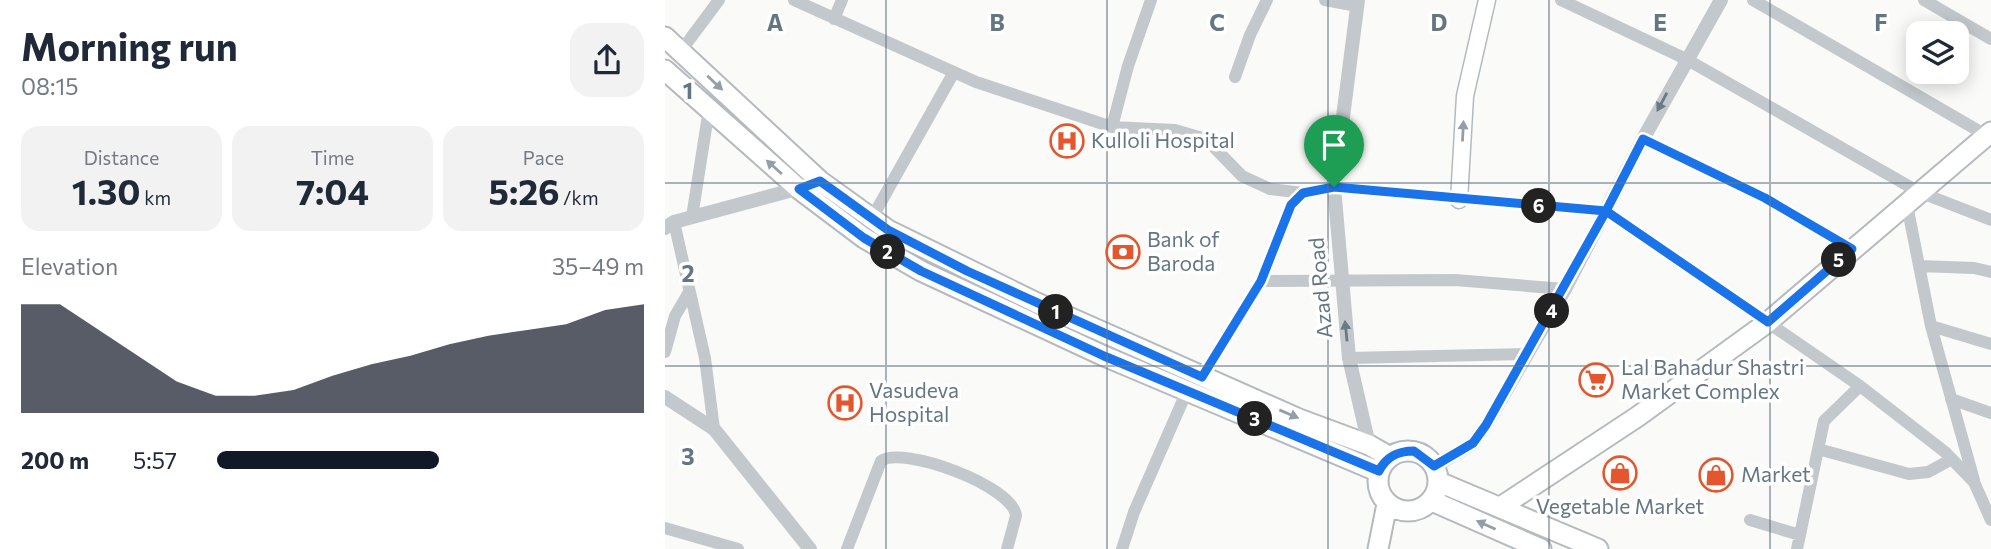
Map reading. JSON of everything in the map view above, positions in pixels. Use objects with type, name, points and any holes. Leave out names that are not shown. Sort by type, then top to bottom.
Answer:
[{"type":"main road","points":[[1458,200],[1465,96],[1487,0]]},
{"type":"main road","points":[[671,46],[820,181],[872,218],[967,271],[1202,377],[1369,445],[1384,464]]},
{"type":"main road","points":[[665,70],[799,189],[864,238],[921,271],[1187,391],[1384,464],[1414,451],[1437,474],[1598,549]]},
{"type":"main road","points":[[1502,506],[1637,417],[1768,322],[1990,135]]},
{"type":"main road","points":[[1384,464],[1377,483],[1387,504],[1398,511],[1410,512],[1432,501]]},
{"type":"main road","points":[[1432,501],[1437,474]]},
{"type":"main road","points":[[1432,501],[1541,549]]},
{"type":"main road","points":[[1378,549],[1387,504]]},
{"type":"street","points":[[671,46],[719,0]]},
{"type":"street","points":[[794,0],[954,72],[1112,127],[1175,130],[1206,139],[1242,176],[1270,189],[1303,193],[1334,187],[1606,211],[1860,386],[1952,459],[1974,482]]},
{"type":"street","points":[[834,19],[842,0]]},
{"type":"street","points":[[1112,127],[1128,66],[1151,0]]},
{"type":"street","points":[[1235,77],[1249,35],[1267,0]]},
{"type":"street","points":[[1325,0],[1358,3]]},
{"type":"street","points":[[1561,0],[1686,59],[1913,199],[1991,220]]},
{"type":"street","points":[[1437,474],[1473,443],[1565,289],[1686,59],[1721,0]]},
{"type":"street","points":[[1753,0],[1990,135]]},
{"type":"street","points":[[1923,0],[1943,5],[1991,39]]},
{"type":"street","name":"Azad Road","points":[[1358,3],[1334,187],[1349,358],[1369,445]]},
{"type":"street","points":[[872,218],[954,72]]},
{"type":"street","points":[[692,217],[709,108]]},
{"type":"street","points":[[1643,139],[1765,198],[1852,249]]},
{"type":"street","points":[[714,429],[705,358],[670,225],[820,181]]},
{"type":"street","points":[[1202,377],[1261,281],[1291,205],[1303,193]]},
{"type":"street","points":[[1913,199],[1919,266],[1931,326],[1974,482],[1991,520]]},
{"type":"street","points":[[1919,266],[1974,268],[1991,272]]},
{"type":"street","points":[[1261,281],[1455,280],[1565,289]]},
{"type":"street","points":[[665,352],[675,316],[689,292]]},
{"type":"street","points":[[1931,326],[1991,344]]},
{"type":"street","points":[[1349,358],[1526,354]]},
{"type":"street","points":[[1797,549],[1824,421],[1860,386]]},
{"type":"street","points":[[1122,549],[1187,391]]},
{"type":"street","points":[[665,397],[714,429],[810,549]]},
{"type":"street","points":[[1951,399],[1991,413]]},
{"type":"street","points":[[1818,449],[1909,474],[1928,472],[1952,459]]},
{"type":"street","points":[[847,549],[877,468],[887,456],[900,456],[988,485],[1008,499],[1016,510],[1016,516],[1007,549]]},
{"type":"street","points":[[1750,520],[1800,535]]},
{"type":"street","points":[[665,528],[738,549]]},
{"type":"place","name":"Kulloli Hospital","points":[[1067,141]]},
{"type":"place","name":"Bank of Baroda","points":[[1123,252]]},
{"type":"place","name":"Lal Bahadur Shastri Market Complex","points":[[1596,380]]},
{"type":"place","name":"Vasudeva Hospital","points":[[845,403]]},
{"type":"place","name":"Vegetable Market","points":[[1620,473]]},
{"type":"place","name":"Market","points":[[1716,475]]},
{"type":"route","points":[[1334,187],[1303,193],[1291,205],[1261,281],[1202,377],[967,271],[888,230],[820,181],[799,189],[864,238],[921,271],[1104,356],[1379,471],[1383,463],[1397,453],[1414,451],[1429,459],[1434,466],[1473,443],[1565,289],[1606,211],[1768,322],[1852,249],[1765,198],[1643,139],[1606,211],[1334,187]]}]
